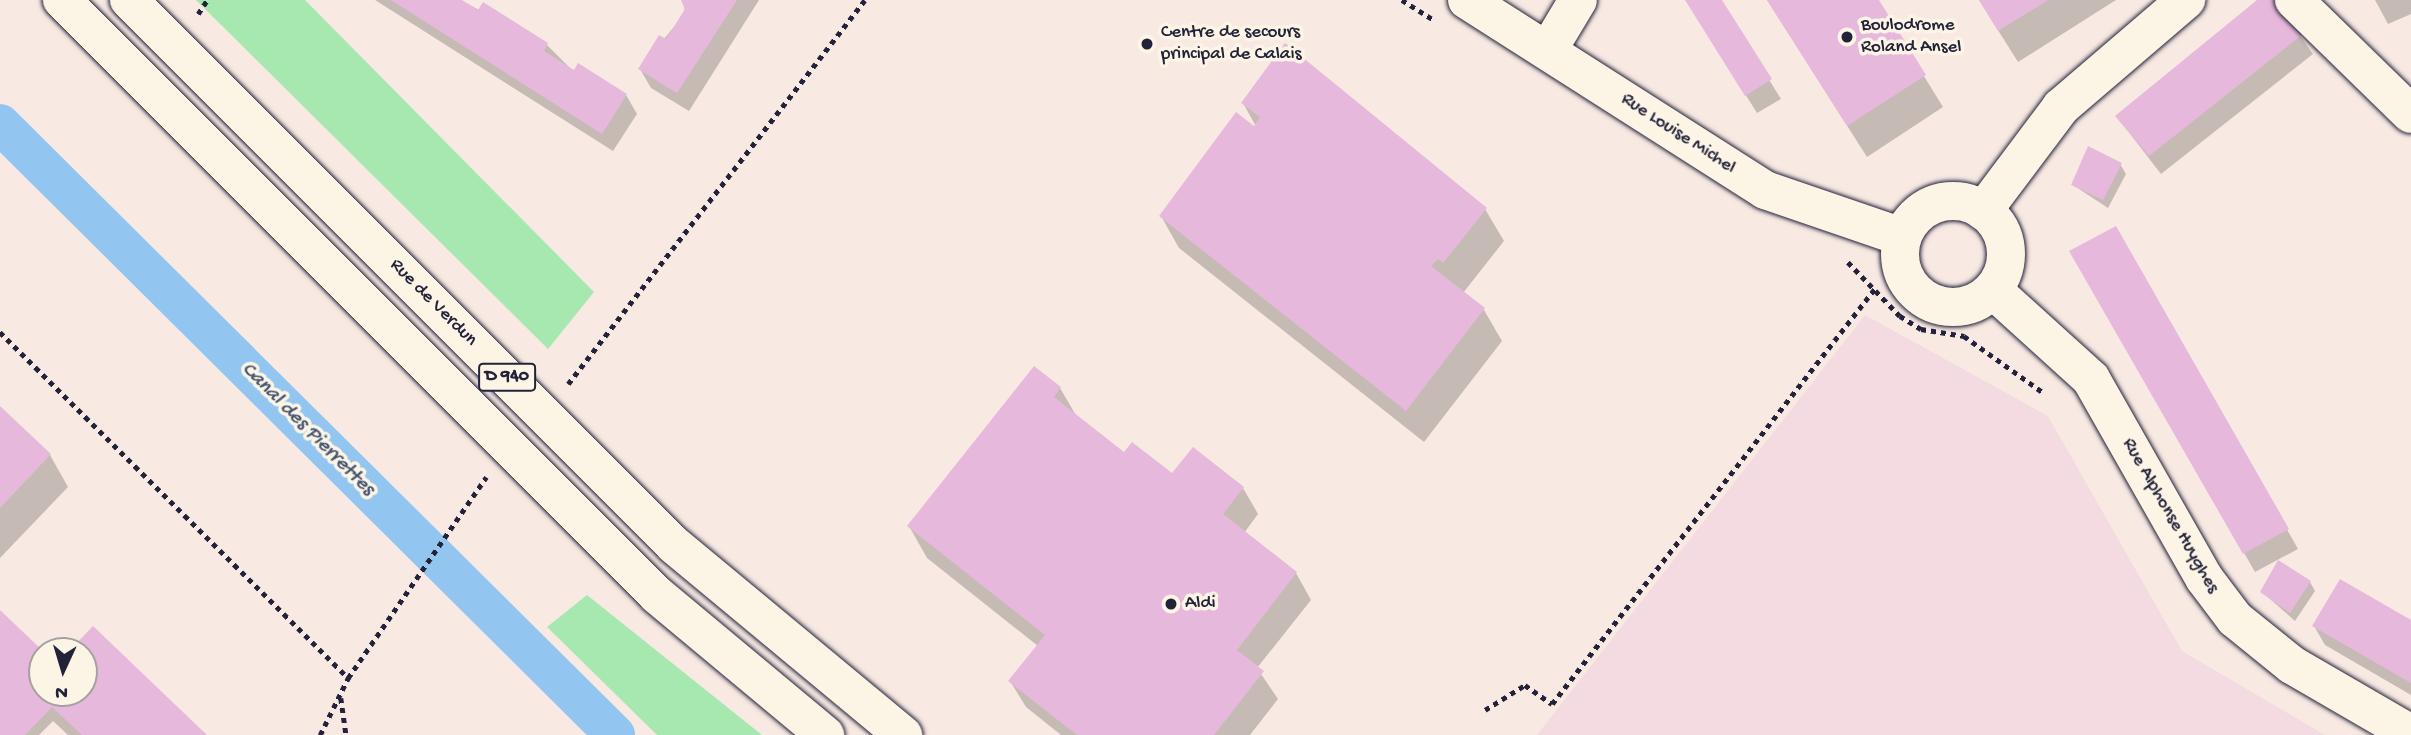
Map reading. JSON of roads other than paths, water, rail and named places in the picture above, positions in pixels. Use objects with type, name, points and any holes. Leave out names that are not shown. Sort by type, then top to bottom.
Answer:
[{"type":"main road","name":"D 940","points":[[62,0],[657,595],[825,735]]},
{"type":"main road","name":"Rue de Verdun","points":[[129,0],[674,545],[903,735]]},
{"type":"main road","points":[[1548,50],[1578,0]]},
{"type":"main road","points":[[1983,211],[2061,107],[2186,0]]},
{"type":"main road","points":[[2294,0],[2411,114]]},
{"type":"main road","name":"Rue Louise Michel","points":[[1457,14],[1548,50],[1782,199],[1902,237]]},
{"type":"main road","points":[[1961,202],[1983,211],[1999,229],[2006,252],[1993,290],[1964,306],[1930,303],[1906,279],[1902,237],[1916,217],[1936,204],[1961,202]]},
{"type":"main road","name":"Rue Alphonse Huyghes","points":[[1993,290],[2091,379],[2204,578],[2235,619],[2292,665],[2411,734]]},
{"type":"waterway","name":"Canal des Pierrettes","points":[[0,124],[615,735]]},
{"type":"place","name":"Boulodrome Roland Ansel","points":[[1847,37]]},
{"type":"place","name":"Centre de secours principal de Calais","points":[[1147,44]]},
{"type":"place","name":"Aldi","points":[[1171,604]]}]
